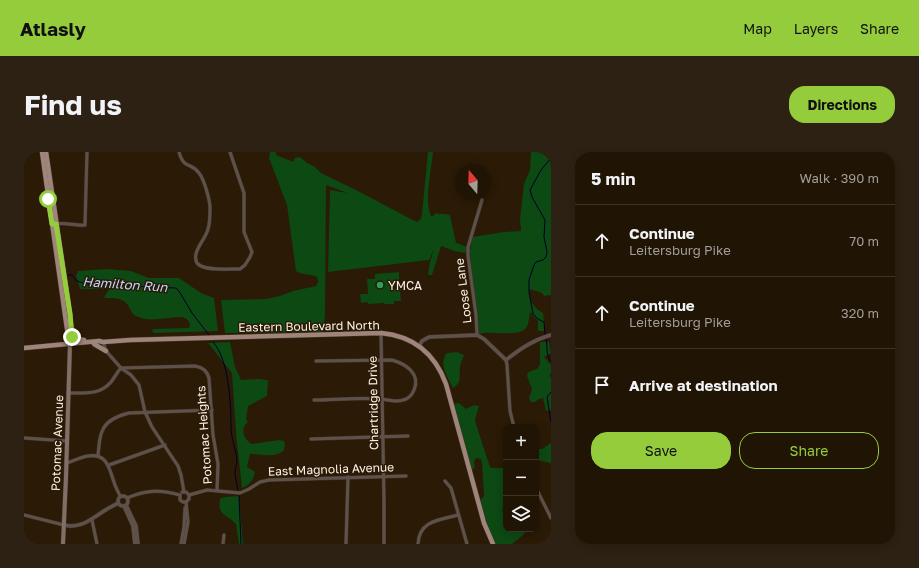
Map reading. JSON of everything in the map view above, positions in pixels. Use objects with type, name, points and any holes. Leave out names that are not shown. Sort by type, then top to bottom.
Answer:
[{"type":"main road","points":[[42,152],[74,334],[77,338],[92,343],[106,351]]},
{"type":"main road","points":[[46,152],[70,343]]},
{"type":"main road","points":[[70,314],[72,337],[70,343]]},
{"type":"main road","name":"Eastern Boulevard North","points":[[24,348],[70,343],[381,334],[405,338],[418,346],[431,357],[443,377],[484,523],[493,544]]},
{"type":"main road","name":"Potomac Avenue","points":[[63,544],[70,343]]},
{"type":"street","points":[[54,224],[62,223],[74,226],[85,225],[87,152]]},
{"type":"street","points":[[180,152],[181,160],[184,164],[199,173],[210,205],[209,228],[196,254],[197,262],[204,268],[240,269],[245,265],[252,252],[244,232],[244,193],[230,152]]},
{"type":"street","name":"Loose Lane","points":[[477,335],[468,247],[482,200]]},
{"type":"street","name":"Chartridge Drive","points":[[381,334],[384,544]]},
{"type":"street","points":[[418,346],[422,341],[429,337],[477,335],[484,339],[506,360],[510,412],[513,424]]},
{"type":"street","points":[[506,360],[527,344],[547,336]]},
{"type":"street","points":[[103,342],[106,351],[121,368],[131,375],[139,385],[145,412],[152,427],[178,466],[184,492],[189,495],[189,499],[185,502],[184,527],[181,544]]},
{"type":"street","points":[[314,400],[382,399],[398,402],[409,397],[414,390],[416,382],[413,373],[407,366],[397,362],[381,360],[316,361]]},
{"type":"street","name":"Potomac Heights","points":[[121,368],[195,366],[202,367],[208,374],[213,435],[218,464],[217,490]]},
{"type":"street","points":[[69,393],[90,393],[99,391],[111,382],[121,368]]},
{"type":"street","points":[[98,456],[100,434],[104,426],[108,422],[123,414],[212,410]]},
{"type":"street","points":[[311,439],[408,436]]},
{"type":"street","points":[[24,438],[67,442]]},
{"type":"street","points":[[109,465],[165,445]]},
{"type":"street","points":[[67,463],[89,456],[98,456],[109,465],[114,483],[120,496],[118,503]]},
{"type":"street","name":"East Magnolia Avenue","points":[[189,495],[202,490],[240,493],[260,482],[269,480],[406,476]]},
{"type":"street","points":[[346,544],[348,478]]},
{"type":"street","points":[[445,481],[451,488],[467,544]]},
{"type":"street","points":[[120,496],[127,498],[143,492],[156,490],[180,495]]},
{"type":"street","points":[[180,495],[184,492]]},
{"type":"street","points":[[539,494],[551,518]]},
{"type":"street","points":[[180,495],[180,500],[185,502]]},
{"type":"street","points":[[125,505],[128,503],[127,498]]},
{"type":"street","points":[[184,544],[188,522],[185,502]]},
{"type":"street","points":[[24,515],[68,526],[78,525],[92,520],[105,510],[118,503],[125,505],[136,526],[138,544]]},
{"type":"street","points":[[125,505],[133,526],[135,544]]},
{"type":"street","points":[[418,544],[420,534],[425,527],[433,522],[458,515]]},
{"type":"street","points":[[92,520],[97,544]]},
{"type":"street","points":[[224,535],[224,544]]},
{"type":"green space","points":[[270,152],[276,152],[276,155],[293,162],[295,158],[300,157],[321,173],[417,222],[421,219],[422,214],[428,152],[433,152],[428,195],[429,211],[432,217],[436,213],[450,215],[456,243],[465,246],[467,250],[465,253],[441,246],[432,275],[428,275],[434,249],[429,260],[328,272],[330,190],[347,193],[326,185],[325,317],[322,332],[225,333],[221,300],[266,299],[316,286],[318,282],[317,277],[296,271],[287,205],[269,158]]},
{"type":"green space","points":[[531,152],[551,152],[551,295],[544,296],[542,293],[530,289],[532,303],[543,313],[545,331],[538,331],[538,321],[530,312],[528,325],[522,331],[517,333],[479,334],[469,257],[472,237],[521,231],[520,219],[524,184],[530,170]]},
{"type":"green space","points":[[107,269],[131,271],[149,278],[179,278],[201,293],[214,298],[218,331],[154,333],[152,331],[153,329],[188,328],[190,326],[188,320],[182,317],[147,319],[136,316],[132,313],[128,305],[122,300],[116,298],[104,298],[109,289],[80,289],[76,276],[78,271]]},
{"type":"green space","name":"YMCA","points":[[399,272],[399,280],[393,281],[393,289],[400,289],[401,301],[394,301],[394,304],[368,304],[368,302],[361,303],[360,294],[368,294],[367,279],[375,279],[375,274]]},
{"type":"green space","points":[[230,342],[235,367],[241,380],[268,380],[267,396],[248,406],[246,419],[248,422],[243,430],[246,439],[252,444],[279,440],[284,441],[285,447],[279,454],[250,454],[247,467],[255,472],[251,482],[242,488],[236,433],[232,373],[208,343]]},
{"type":"green space","points":[[540,342],[549,342],[551,353],[544,357],[551,365],[551,410],[546,411],[543,398],[535,402],[531,402],[529,398],[532,389],[527,376],[528,372],[537,369],[540,365]]},
{"type":"green space","points":[[457,352],[464,355],[460,366],[459,382],[453,388],[443,362],[447,353]]},
{"type":"green space","points":[[459,403],[466,409],[474,405],[479,406],[475,419],[489,464],[491,468],[503,468],[503,532],[525,532],[512,544],[495,544],[480,505],[481,499],[484,496],[481,459],[476,458],[474,462],[475,467],[472,470],[468,462],[454,404]]},
{"type":"green space","points":[[551,443],[551,463],[539,461],[539,449],[542,449]]},
{"type":"green space","points":[[239,496],[243,544],[239,544],[236,524],[221,512],[219,505],[220,499],[224,497]]},
{"type":"waterway","points":[[545,335],[544,322],[533,314],[529,292],[529,280],[534,265],[536,262],[543,260],[546,257],[547,252],[544,237],[545,220],[532,197],[530,190],[541,170],[551,158]]},
{"type":"waterway","name":"Hamilton Run","points":[[67,275],[72,275],[77,281],[86,284],[176,288],[192,313],[209,335]]},
{"type":"waterway","points":[[546,338],[547,353],[551,362]]},
{"type":"waterway","name":"Hamilton Run","points":[[213,342],[223,359],[226,370],[232,434],[237,458],[235,472],[238,490]]},
{"type":"waterway","points":[[551,392],[547,397],[551,422]]},
{"type":"waterway","name":"Hamilton Run","points":[[239,496],[241,544]]},
{"type":"place","name":"YMCA","points":[[380,285]]},
{"type":"route","points":[[48,199],[52,224],[56,224],[70,314],[72,337]]}]
